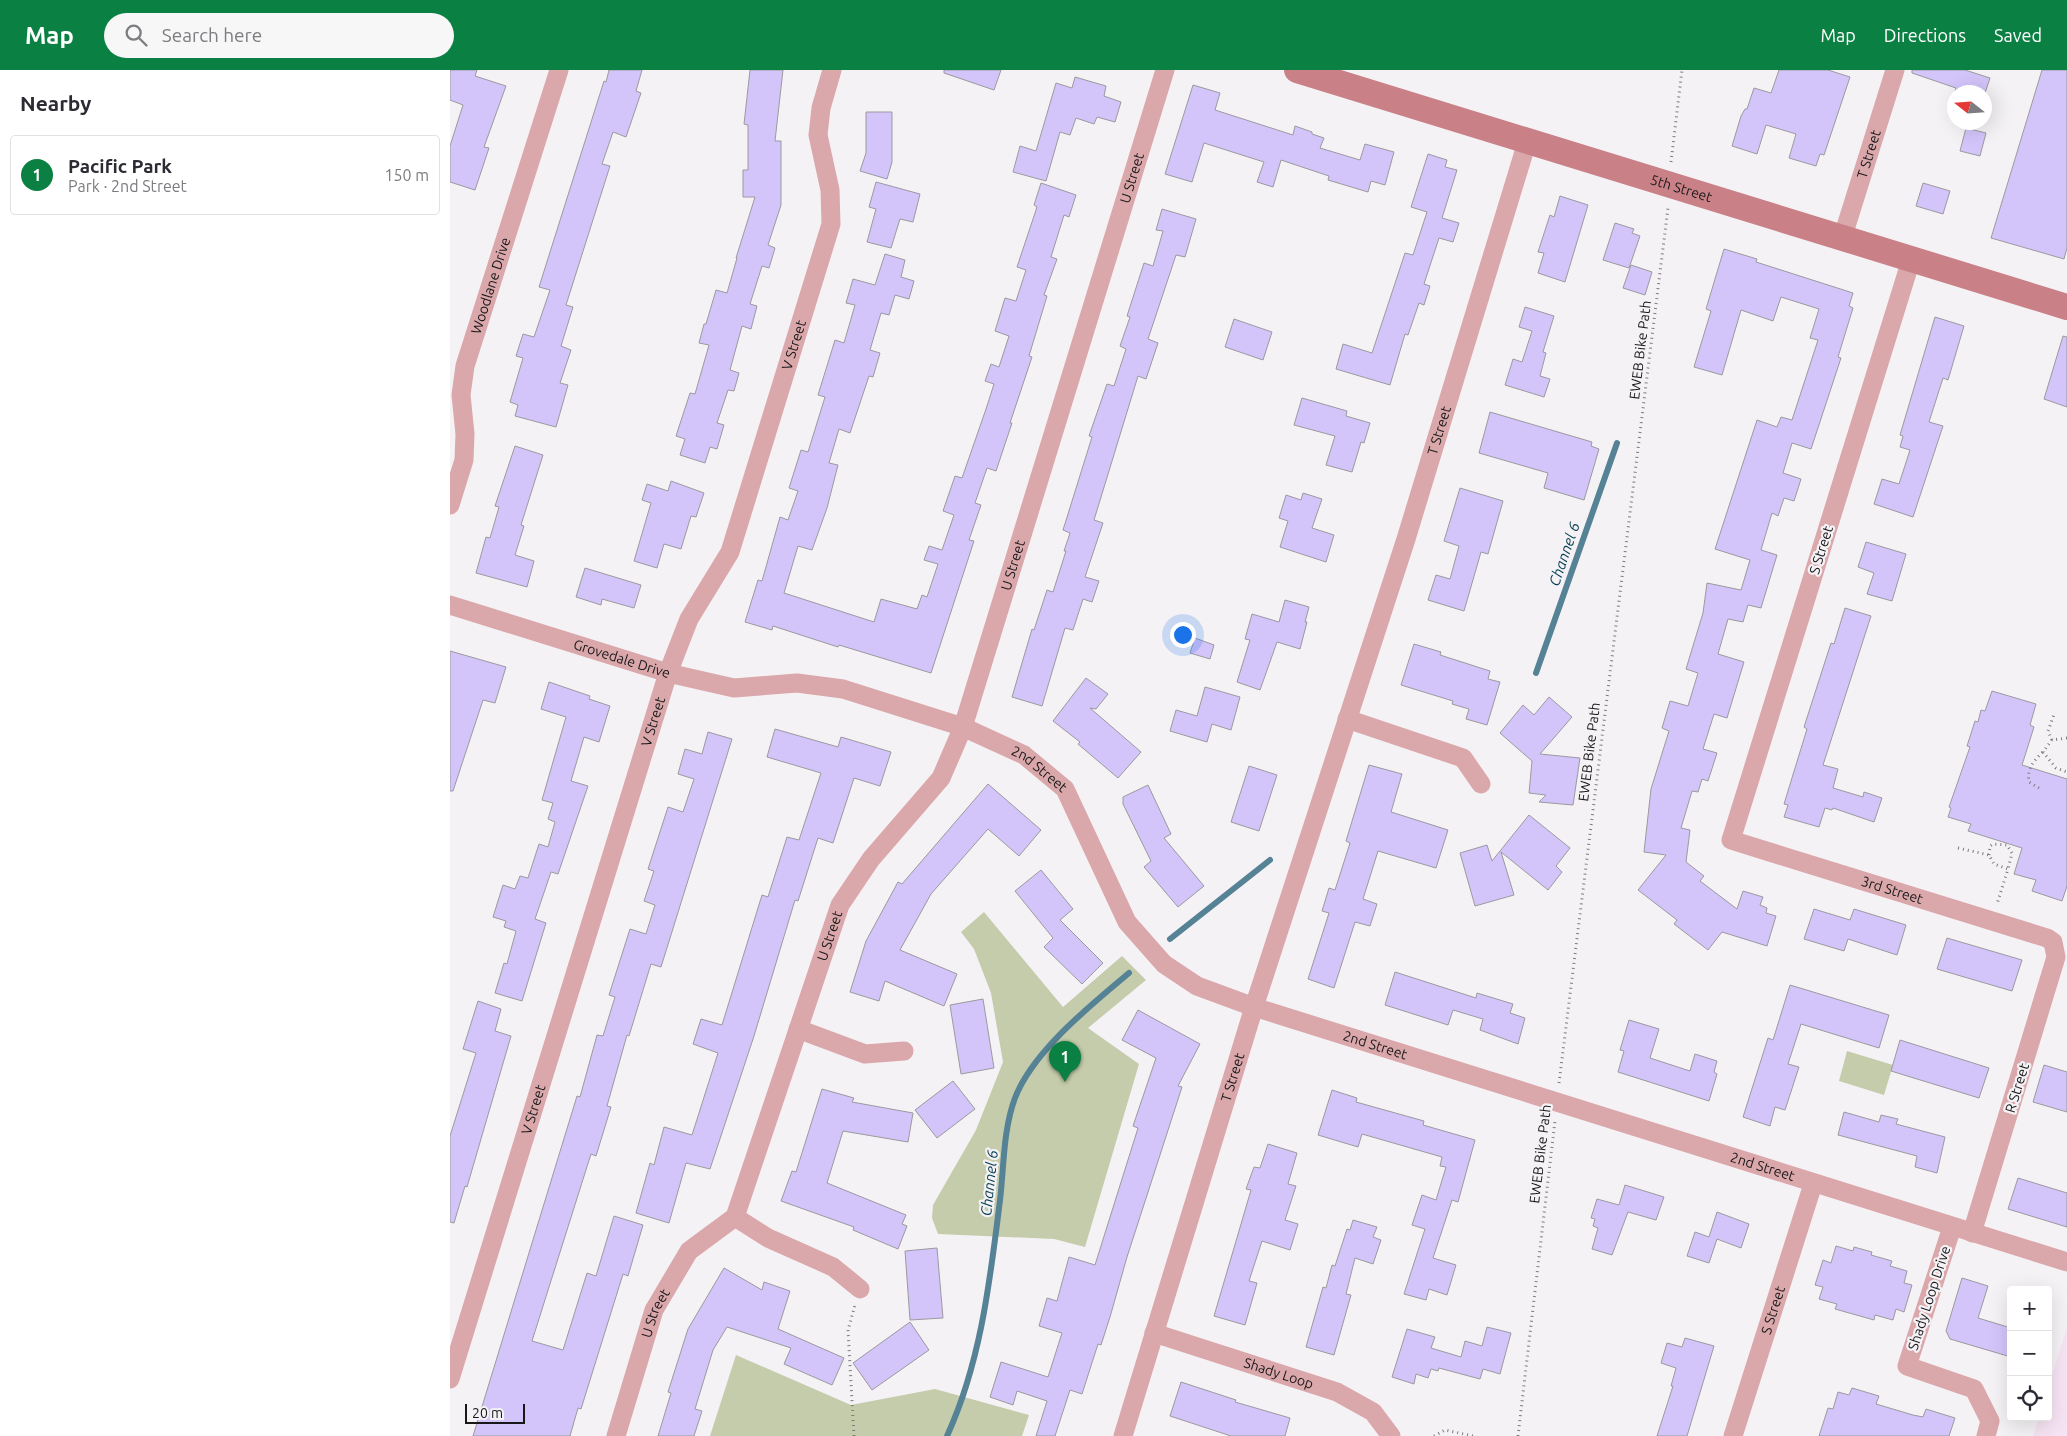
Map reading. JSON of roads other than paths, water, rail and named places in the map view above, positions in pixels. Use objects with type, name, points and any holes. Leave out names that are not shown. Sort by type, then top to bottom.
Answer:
[{"type":"main road","name":"5th Street","points":[[1297,70],[2067,307]]},
{"type":"street","name":"Woodlane Drive","points":[[450,505],[464,460],[466,434],[461,396],[465,366],[559,70]]},
{"type":"street","name":"V Street","points":[[450,1379],[668,673],[689,619],[730,552],[831,224],[830,190],[818,135],[821,108],[832,70]]},
{"type":"street","name":"U Street","points":[[616,1436],[654,1310],[688,1251],[735,1217],[840,905],[871,859],[940,778],[963,727],[1165,70]]},
{"type":"street","name":"T Street","points":[[1842,239],[1895,70]]},
{"type":"street","name":"T Street","points":[[1122,1436],[1254,1007],[1406,539],[1528,142]]},
{"type":"street","name":"S Street","points":[[1731,840],[1911,260]]},
{"type":"street","name":"Grovedale Drive","points":[[450,605],[668,673],[734,688],[797,683]]},
{"type":"street","name":"2nd Street","points":[[797,683],[843,689],[963,727],[1024,755],[1065,789],[1128,922],[1164,964],[1197,986],[1254,1007],[1813,1184],[2067,1262]]},
{"type":"street","points":[[1347,719],[1463,758],[1481,784]]},
{"type":"street","name":"3rd Street","points":[[1731,840],[1937,902],[2047,938],[2052,942]]},
{"type":"street","name":"R Street","points":[[1972,1233],[2056,957],[2052,942]]},
{"type":"street","points":[[798,1029],[865,1054],[904,1051]]},
{"type":"street","name":"S Street","points":[[1733,1436],[1813,1184]]},
{"type":"street","points":[[735,1217],[768,1238],[833,1267],[860,1289]]},
{"type":"street","name":"Shady Loop Drive","points":[[1952,1227],[1907,1366],[1974,1389],[1990,1421],[1986,1436]]},
{"type":"street","name":"Shady Loop","points":[[1154,1334],[1337,1392],[1373,1412],[1391,1436]]},
{"type":"waterway","name":"Channel 6","points":[[1536,673],[1617,443]]},
{"type":"waterway","name":"Channel 6","points":[[1170,939],[1270,860]]},
{"type":"waterway","name":"Channel 6","points":[[947,1436],[959,1408],[976,1350],[988,1290],[1008,1123],[1015,1098],[1035,1063],[1049,1046],[1081,1014],[1129,973]]},
{"type":"place","name":"Pacific Park","points":[[1065,1082]]}]
